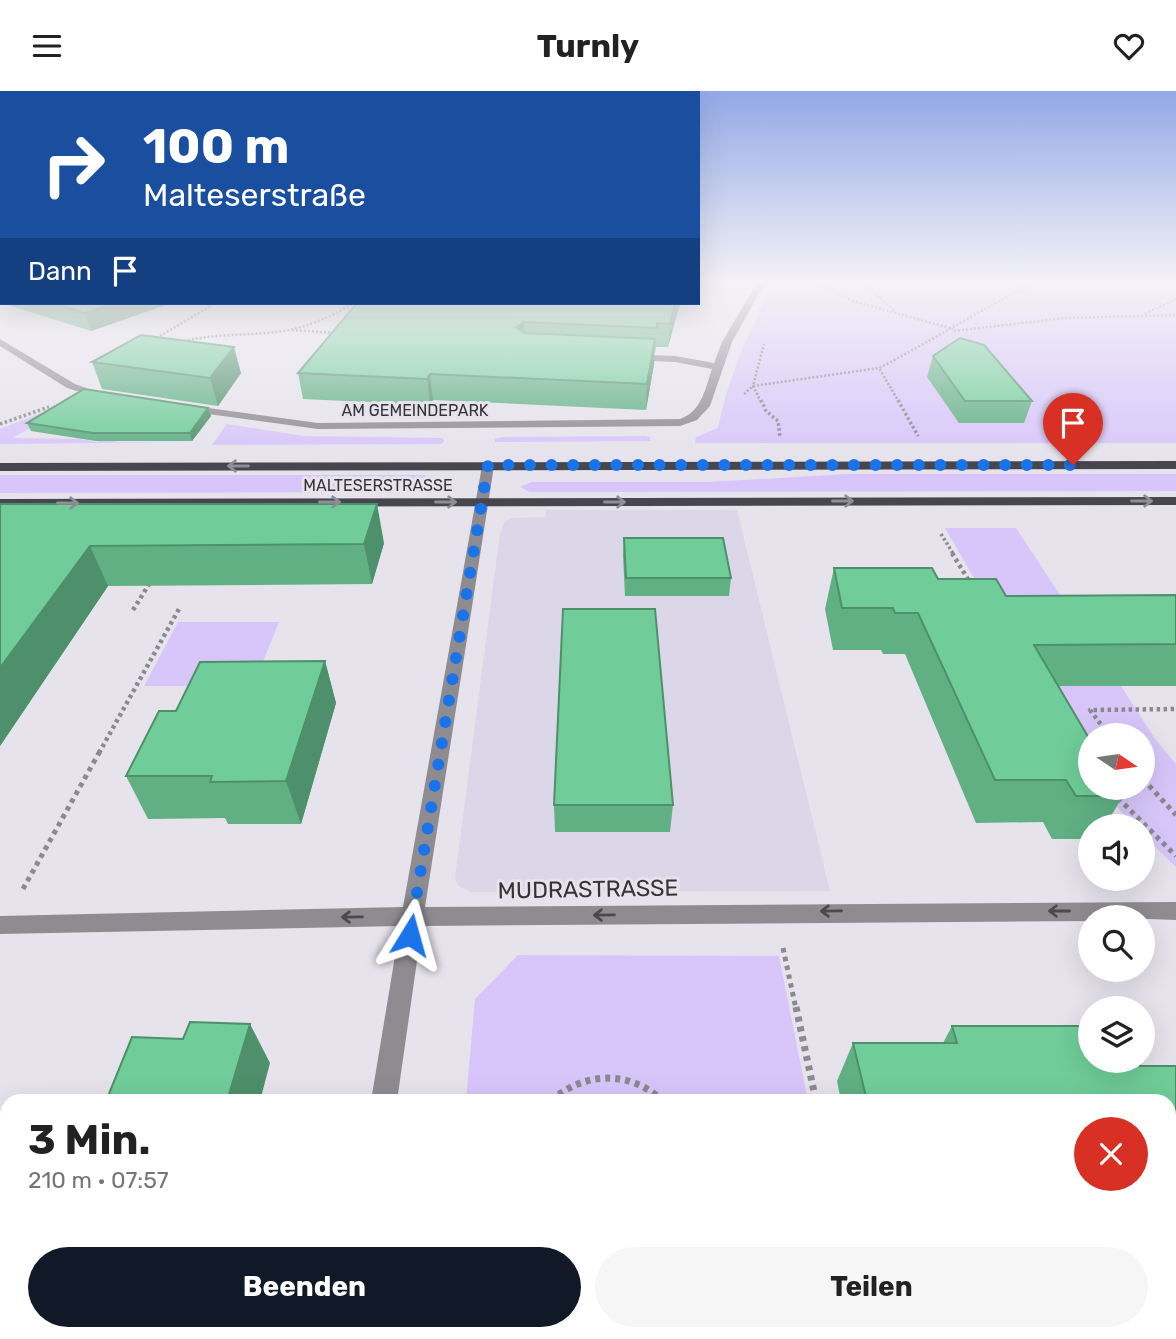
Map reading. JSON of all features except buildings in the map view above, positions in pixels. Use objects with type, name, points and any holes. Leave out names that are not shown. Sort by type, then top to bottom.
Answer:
[{"type":"main road","name":"MALTESERSTRASSE","points":[[0,467],[1176,465]]},
{"type":"main road","name":"MALTESERSTRASSE","points":[[0,503],[1176,501]]},
{"type":"street","name":"AM GEMEINDEPARK","points":[[175,407],[318,426],[686,422],[698,415],[727,341]]},
{"type":"street","points":[[0,342],[71,386],[111,397]]},
{"type":"street","points":[[620,356],[675,359],[718,367]]},
{"type":"street","points":[[385,1094],[488,465]]},
{"type":"street","name":"MUDRASTRASSE","points":[[0,925],[849,911],[1176,911]]},
{"type":"path","points":[[170,345],[182,341]]},
{"type":"path","points":[[743,395],[753,386],[879,368],[930,341]]},
{"type":"path","points":[[879,368],[924,446]]},
{"type":"path","points":[[753,386],[766,411],[778,421],[782,446]]},
{"type":"path","points":[[0,424],[49,406]]},
{"type":"path","points":[[941,534],[976,592]]},
{"type":"path","points":[[133,610],[153,578]]},
{"type":"path","points":[[23,890],[179,609]]},
{"type":"path","points":[[1100,723],[1090,710],[1176,709]]},
{"type":"path","points":[[1155,792],[1176,815]]},
{"type":"path","points":[[1119,800],[1147,831],[1176,856]]},
{"type":"path","points":[[783,947],[814,1094]]},
{"type":"path","points":[[560,1094],[568,1087],[593,1077],[629,1080],[652,1094]]},
{"type":"shaded area","points":[[746,341],[1176,341],[1176,443],[695,443],[696,437],[718,428]]},
{"type":"shaded area","points":[[74,400],[71,406],[12,438],[79,439],[98,442],[143,414],[115,442],[191,442],[0,444],[0,429]]},
{"type":"shaded area","points":[[227,424],[304,436],[443,438],[444,441],[442,444],[212,445]]},
{"type":"shaded area","points":[[503,437],[650,437],[650,441],[495,442],[495,439]]},
{"type":"shaded area","points":[[847,474],[1176,474],[1176,491],[530,492],[520,487],[531,482],[708,482]]},
{"type":"shaded area","points":[[0,475],[426,475],[421,492],[0,493]]},
{"type":"shaded area","points":[[546,510],[737,510],[830,891],[471,892],[458,886],[455,878],[500,533],[505,521],[511,518],[546,517]]},
{"type":"shaded area","points":[[945,528],[1016,528],[1087,636],[1008,637]]},
{"type":"shaded area","points":[[178,622],[279,622],[253,686],[144,686]]},
{"type":"shaded area","points":[[1036,686],[1121,686],[1145,723],[1078,723],[1078,755]]},
{"type":"shaded area","points":[[1155,739],[1176,764],[1176,867],[1155,847],[1155,814],[1123,814],[1111,800],[1155,800]]},
{"type":"shaded area","points":[[518,955],[779,956],[807,1094],[467,1094],[475,999]]},
{"type":"route","points":[[410,935],[488,465],[1073,465]]}]
